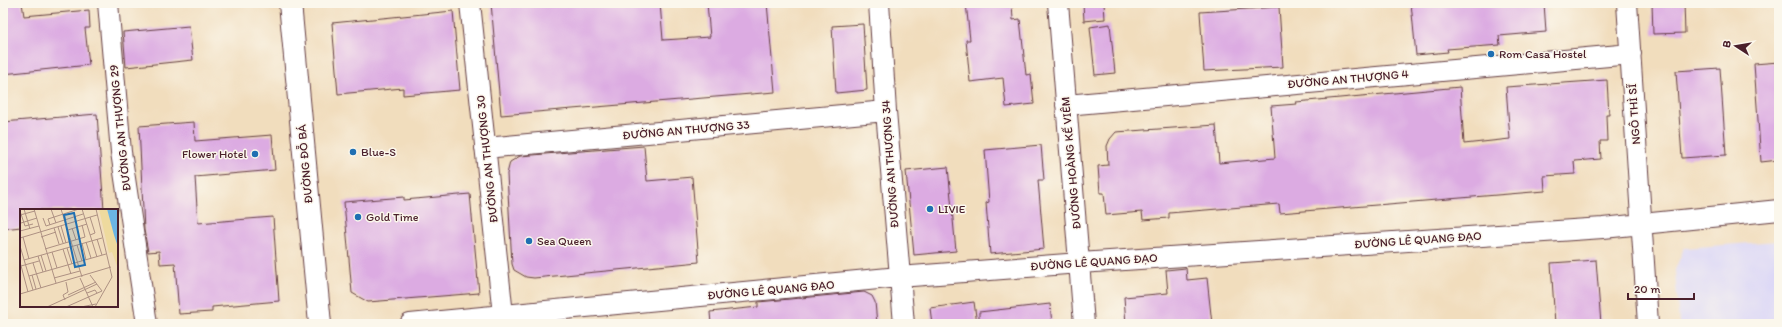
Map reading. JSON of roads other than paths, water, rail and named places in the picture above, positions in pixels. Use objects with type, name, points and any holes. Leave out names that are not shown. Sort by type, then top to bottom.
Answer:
[{"type":"street","name":"ĐƯỜNG AN THƯỢNG 29","points":[[108,3],[121,152],[147,324]]},
{"type":"street","name":"ĐƯỜNG ĐỖ BÁ","points":[[290,3],[320,324]]},
{"type":"street","name":"ĐƯỜNG AN THƯỢNG 30","points":[[470,3],[503,315]]},
{"type":"street","name":"ĐƯỜNG AN THƯỢNG 34","points":[[879,3],[886,111],[904,324]]},
{"type":"street","name":"ĐƯỜNG HOÀNG KẾ VIÊM","points":[[1058,3],[1084,324]]},
{"type":"street","name":"NGÔ THÌ SĨ","points":[[1627,3],[1648,324]]},
{"type":"street","name":"ĐƯỜNG AN THƯỢNG 4","points":[[1066,105],[1630,54]]},
{"type":"street","name":"ĐƯỜNG AN THƯỢNG 33","points":[[485,148],[886,111]]},
{"type":"street","name":"ĐƯỜNG LÊ QUANG ĐẠO","points":[[410,324],[899,277],[1080,263],[1642,225],[1779,210]]},
{"type":"place","name":"Rom Casa Hostel","points":[[1491,54]]},
{"type":"place","name":"Blue-S","points":[[353,152]]},
{"type":"place","name":"Flower Hotel","points":[[255,154]]},
{"type":"place","name":"LIVIE","points":[[930,209]]},
{"type":"place","name":"Gold Time","points":[[358,217]]},
{"type":"place","name":"Sea Queen","points":[[529,241]]}]
